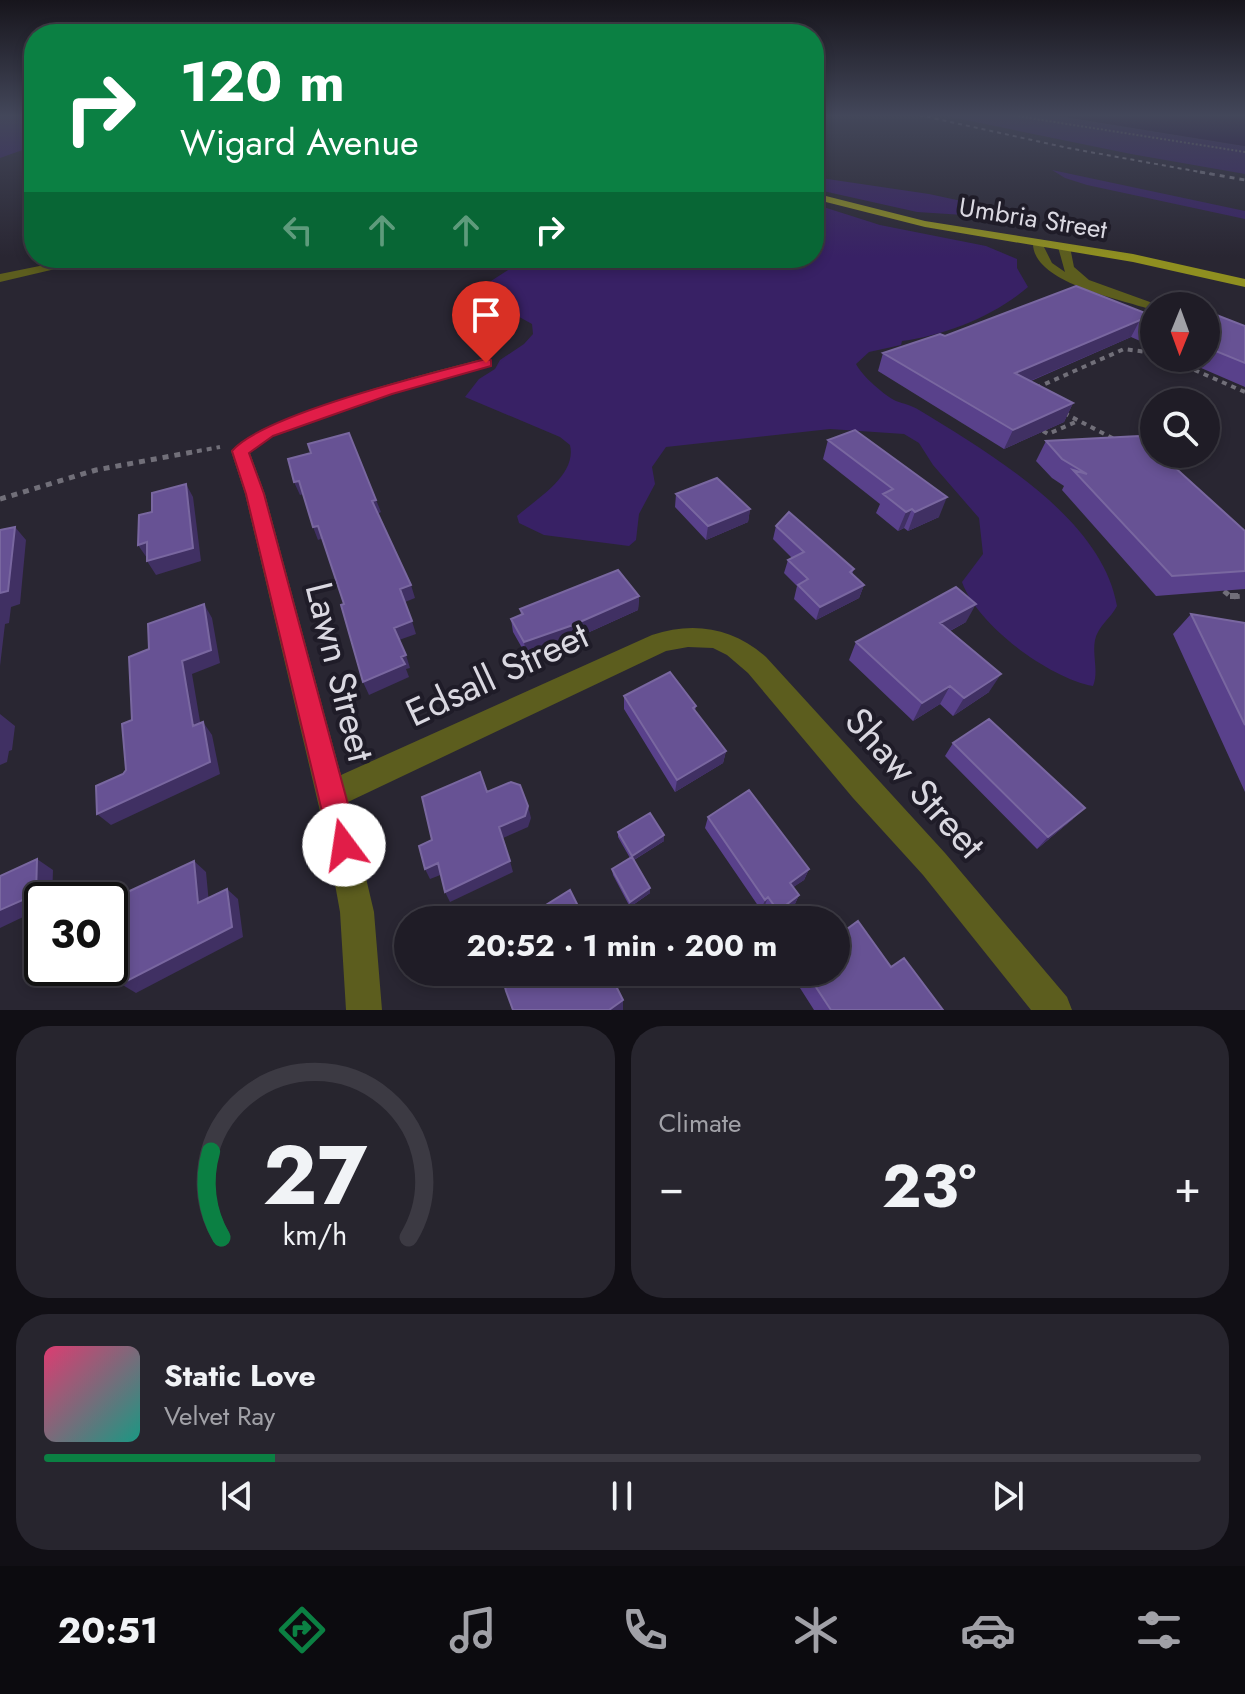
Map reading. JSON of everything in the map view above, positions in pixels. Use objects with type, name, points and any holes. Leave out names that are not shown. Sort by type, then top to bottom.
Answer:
[{"type":"main road","name":"Umbria Street","points":[[824,199],[925,224],[1160,263],[1245,283]]},
{"type":"street","points":[[1037,243],[1043,260],[1052,270],[1140,301]]},
{"type":"street","points":[[1064,247],[1068,268],[1086,284]]},
{"type":"street","points":[[0,278],[48,268]]},
{"type":"street","points":[[234,448],[278,428],[387,391],[486,363]]},
{"type":"street","name":"Lawn Street","points":[[234,448],[255,494],[332,794],[357,912],[364,1010]]},
{"type":"street","name":"Edsall Street","points":[[332,794],[616,661],[661,642],[698,635]]},
{"type":"street","name":"Shaw Street","points":[[698,635],[732,644],[757,665],[953,886],[1054,1010]]},
{"type":"path","points":[[1120,343],[1122,351]]},
{"type":"path","points":[[1106,346],[1122,351],[1140,350]]},
{"type":"path","points":[[1100,349],[1112,355]]},
{"type":"path","points":[[1025,393],[1122,351]]},
{"type":"path","points":[[1096,362],[1084,356],[1096,362]]},
{"type":"path","points":[[1073,361],[1085,367]]},
{"type":"path","points":[[1063,366],[1074,371]]},
{"type":"path","points":[[1056,369],[1067,374]]},
{"type":"path","points":[[1202,372],[1225,380],[1245,392]]},
{"type":"path","points":[[1207,376],[1213,373]]},
{"type":"path","points":[[1045,374],[1056,379]]},
{"type":"path","points":[[1037,377],[1048,383]]},
{"type":"path","points":[[1058,410],[1127,446]]},
{"type":"path","points":[[1043,431],[1048,434],[1078,420]]},
{"type":"path","points":[[0,499],[96,470],[234,448]]},
{"type":"path","points":[[1224,591],[1231,597],[1245,596]]},
{"type":"shaded area","points":[[1177,162],[1245,162],[1245,174]]},
{"type":"shaded area","points":[[1052,170],[1245,211],[1245,219],[1087,185]]},
{"type":"shaded area","points":[[824,178],[929,194],[1008,211],[1024,219],[917,212],[824,191]]},
{"type":"shaded area","points":[[824,207],[880,225],[986,246],[1017,259],[1017,268],[1028,287],[1000,307],[952,329],[869,352],[856,364],[891,398],[919,410],[977,446],[1039,491],[1090,544],[1107,574],[1117,606],[1095,640],[1093,686],[1075,681],[1036,661],[998,632],[970,598],[962,582],[983,554],[979,518],[933,465],[919,443],[904,434],[830,429],[666,447],[652,467],[655,484],[639,514],[636,540],[629,546],[544,535],[519,523],[517,516],[562,476],[571,456],[570,445],[560,437],[465,397],[479,379],[495,369],[500,360],[533,334],[532,324],[485,298],[491,281],[511,268],[824,268]]},
{"type":"building","points":[[1076,286],[1140,311],[1140,320],[1015,373],[1073,403],[1013,430],[883,353],[940,334],[945,336]]},
{"type":"building","points":[[1220,316],[1245,326],[1245,363],[1220,353]]},
{"type":"building","points":[[855,430],[947,497],[915,512],[912,509],[906,512],[883,494],[893,489],[828,440]]},
{"type":"building","points":[[349,433],[376,500],[372,501],[411,585],[400,589],[412,621],[394,628],[406,655],[401,657],[405,664],[363,682],[341,605],[344,604],[318,526],[313,527],[299,481],[294,482],[288,459],[311,453],[308,444]]},
{"type":"building","points":[[1139,436],[1140,468],[1175,468],[1245,531],[1245,571],[1172,576],[1073,470],[1087,474],[1062,459],[1046,441]]},
{"type":"building","points":[[717,478],[750,509],[708,526],[676,494]]},
{"type":"building","points":[[186,484],[193,548],[147,561],[147,542],[138,545],[139,515],[152,512],[152,493]]},
{"type":"building","points":[[789,512],[854,569],[850,572],[864,585],[820,607],[798,585],[808,579],[788,560],[804,552],[776,526]]},
{"type":"building","points":[[15,527],[8,591],[0,593],[0,530]]},
{"type":"building","points":[[618,570],[639,596],[573,625],[524,642],[511,619],[523,614],[520,609]]},
{"type":"building","points":[[956,587],[976,604],[940,623],[1001,674],[964,698],[950,686],[922,703],[856,642]]},
{"type":"building","points":[[204,604],[211,650],[182,661],[193,726],[203,722],[210,762],[97,814],[96,786],[126,770],[122,724],[132,720],[129,657],[149,649],[148,624]]},
{"type":"building","points":[[1191,614],[1245,623],[1245,725]]},
{"type":"building","points":[[670,672],[726,751],[677,780],[624,696]]},
{"type":"building","points":[[989,719],[1085,808],[1048,837],[953,743]]},
{"type":"building","points":[[480,772],[487,792],[511,782],[520,785],[528,806],[525,816],[499,827],[510,861],[445,892],[438,863],[425,869],[419,846],[432,840],[422,797]]},
{"type":"building","points":[[749,790],[809,869],[790,883],[799,895],[785,906],[774,906],[768,897],[765,900],[708,817]]},
{"type":"building","points":[[650,813],[664,835],[632,856],[618,832]]},
{"type":"building","points":[[632,857],[650,888],[630,902],[612,869]]},
{"type":"building","points":[[37,859],[36,882],[24,882],[24,899],[0,910],[0,876]]},
{"type":"building","points":[[194,861],[198,903],[227,889],[232,927],[128,980],[128,892]]},
{"type":"building","points":[[570,890],[578,906],[544,906]]},
{"type":"building","points":[[858,921],[891,967],[904,958],[943,1010],[831,1010],[815,986],[850,986],[850,927]]},
{"type":"building","points":[[505,986],[616,986],[623,1000],[609,1010],[513,1010]]},
{"type":"railway","points":[[1146,162],[1200,172]]},
{"type":"railway","points":[[1200,172],[1245,180]]},
{"type":"railway","points":[[1200,172],[1211,174]]},
{"type":"route","points":[[344,845],[255,494],[240,451],[267,432],[387,391],[486,363]]}]
